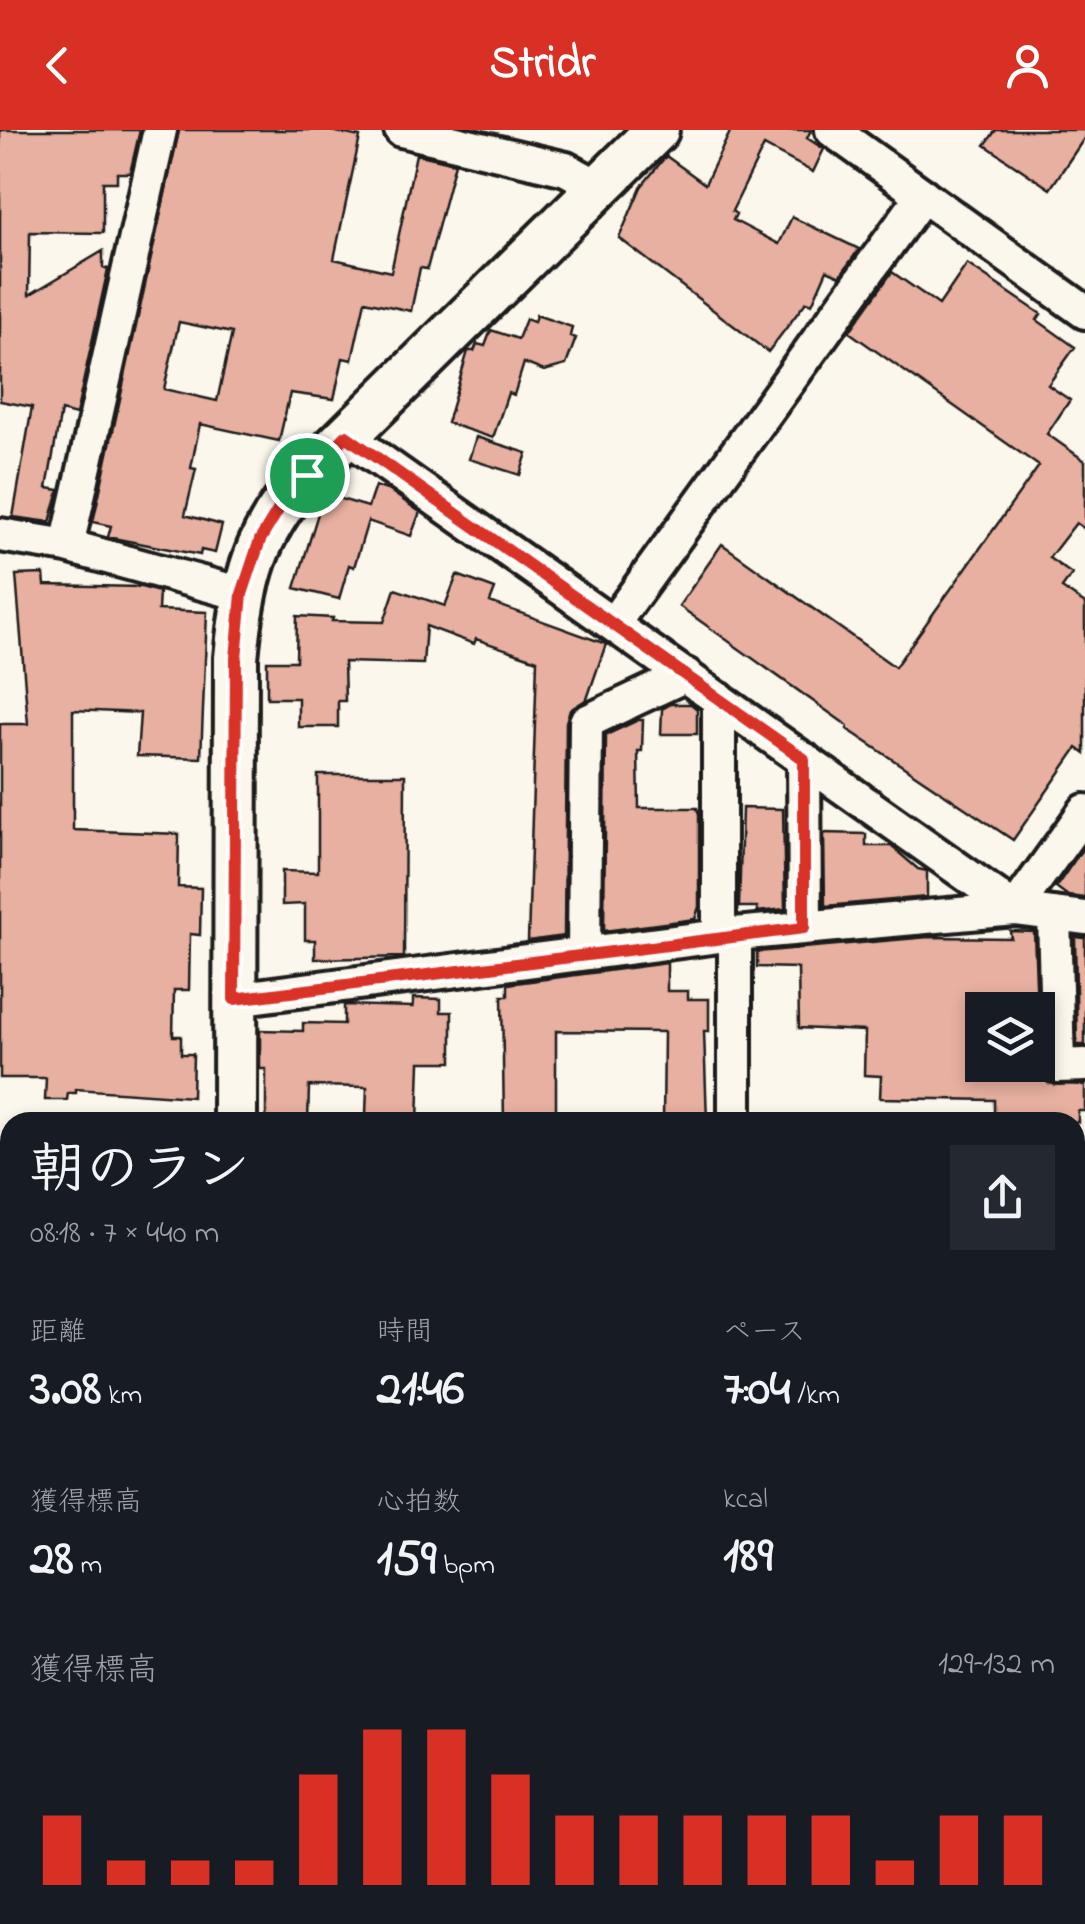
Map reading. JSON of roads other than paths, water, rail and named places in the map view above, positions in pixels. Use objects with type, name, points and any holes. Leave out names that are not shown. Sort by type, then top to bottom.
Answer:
[{"type":"street","points":[[66,546],[160,130]]},
{"type":"street","points":[[401,130],[509,142],[597,186]]},
{"type":"street","points":[[235,1112],[236,658],[242,594],[260,540],[283,502],[346,436],[657,130]]},
{"type":"street","points":[[832,130],[1085,312]]},
{"type":"street","points":[[613,624],[923,196]]},
{"type":"street","points":[[346,436],[1015,909]]},
{"type":"street","points":[[0,535],[66,546],[242,594]]},
{"type":"street","points":[[584,953],[586,722],[686,676]]},
{"type":"street","points":[[719,699],[735,1112]]},
{"type":"street","points":[[804,759],[804,928]]},
{"type":"street","points":[[1015,909],[1085,810]]},
{"type":"street","points":[[234,999],[727,935],[1015,909],[1069,916],[1058,1066],[1085,1065]]}]
